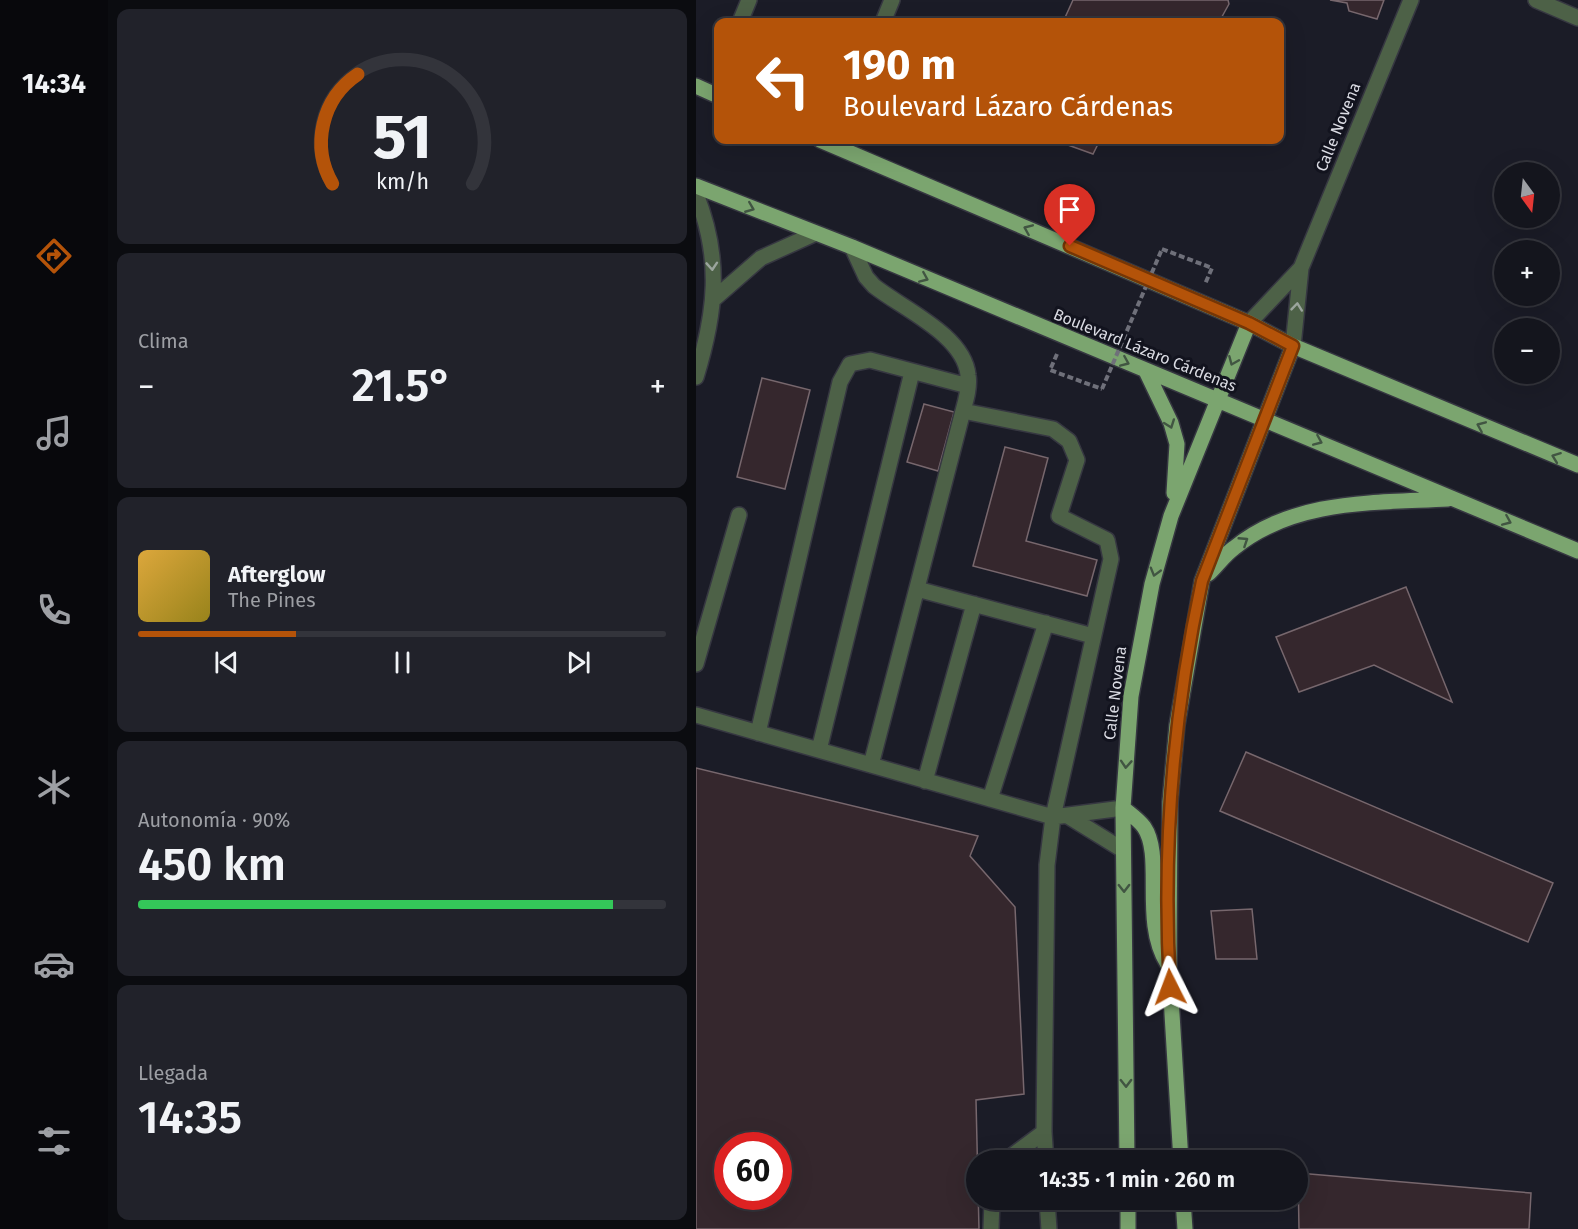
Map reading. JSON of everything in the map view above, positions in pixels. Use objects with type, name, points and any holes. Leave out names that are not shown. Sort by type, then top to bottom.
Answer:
[{"type":"main road","points":[[696,86],[714,91]]},
{"type":"main road","points":[[836,144],[1249,323],[1293,346],[1578,465]]},
{"type":"main road","name":"Boulevard Lázaro Cárdenas","points":[[696,186],[852,247],[1578,551]]},
{"type":"main road","name":"Calle Novena","points":[[1127,1150],[1123,808],[1131,696],[1138,647],[1152,584],[1171,516],[1249,323]]},
{"type":"main road","name":"Calle Novena","points":[[1180,1150],[1169,965],[1171,791],[1177,725],[1202,581],[1293,346]]},
{"type":"main road","points":[[1146,371],[1171,423],[1177,444],[1171,516]]},
{"type":"main road","points":[[1202,581],[1233,548],[1284,519],[1317,509],[1353,504],[1453,498]]},
{"type":"main road","points":[[1123,808],[1139,821],[1148,835],[1154,929],[1160,950],[1169,965]]},
{"type":"main road","points":[[1128,1210],[1128,1229]]},
{"type":"main road","points":[[1184,1210],[1185,1229]]},
{"type":"street","points":[[742,18],[749,0]]},
{"type":"street","points":[[885,18],[892,0]]},
{"type":"street","name":"Calle Novena","points":[[1293,346],[1301,268],[1411,0]]},
{"type":"street","points":[[1536,0],[1578,18]]},
{"type":"street","points":[[696,194],[709,231],[715,298],[697,370]]},
{"type":"street","points":[[715,298],[761,258],[814,234]]},
{"type":"street","points":[[852,247],[866,276],[874,286],[947,337],[960,350],[968,374],[963,411],[871,765]]},
{"type":"street","name":"Calle Novena","points":[[1249,323],[1301,268]]},
{"type":"street","points":[[758,733],[840,382],[850,363],[870,360],[968,386]]},
{"type":"street","points":[[819,750],[912,372]]},
{"type":"street","points":[[963,411],[1053,429],[1069,441],[1077,460],[1059,516],[1107,540],[1111,559],[1093,636],[1061,816],[1047,865],[1045,1150]]},
{"type":"street","points":[[696,664],[739,515]]},
{"type":"street","points":[[917,589],[1093,636]]},
{"type":"street","points":[[925,781],[974,604]]},
{"type":"street","points":[[990,799],[1046,624]]},
{"type":"street","points":[[696,715],[990,799],[1061,816],[1123,850]]},
{"type":"street","points":[[1061,816],[1123,808]]},
{"type":"street","points":[[1019,1150],[1044,1131]]},
{"type":"street","points":[[991,1229],[992,1210]]},
{"type":"street","points":[[1048,1210],[1049,1229]]},
{"type":"path","points":[[1050,370],[1102,390],[1162,249],[1212,268]]},
{"type":"building","points":[[1073,0],[1228,0],[1229,4],[1221,18],[1065,18]]},
{"type":"building","points":[[1330,0],[1384,0],[1377,19],[1349,11],[1347,3]]},
{"type":"building","points":[[1065,144],[1098,144],[1093,154]]},
{"type":"building","points":[[762,378],[810,390],[785,489],[737,477]]},
{"type":"building","points":[[924,404],[954,412],[938,471],[907,462]]},
{"type":"building","points":[[1005,447],[1048,458],[1026,541],[1097,560],[1087,596],[973,566]]},
{"type":"building","points":[[1406,587],[1452,702],[1374,665],[1299,692],[1276,637]]},
{"type":"building","points":[[1246,752],[1553,883],[1528,942],[1220,811]]},
{"type":"building","points":[[696,768],[978,836],[970,856],[1015,907],[1024,1094],[976,1100],[977,1150],[966,1150],[966,1210],[979,1210],[979,1229],[696,1229]]},
{"type":"building","points":[[1252,909],[1257,959],[1216,959],[1211,911]]},
{"type":"building","points":[[1308,1174],[1531,1193],[1529,1229],[1299,1229],[1299,1210],[1308,1210]]},
{"type":"route","points":[[1070,246],[1249,323],[1293,346],[1202,581],[1194,616],[1177,725],[1170,802],[1170,987]]}]
